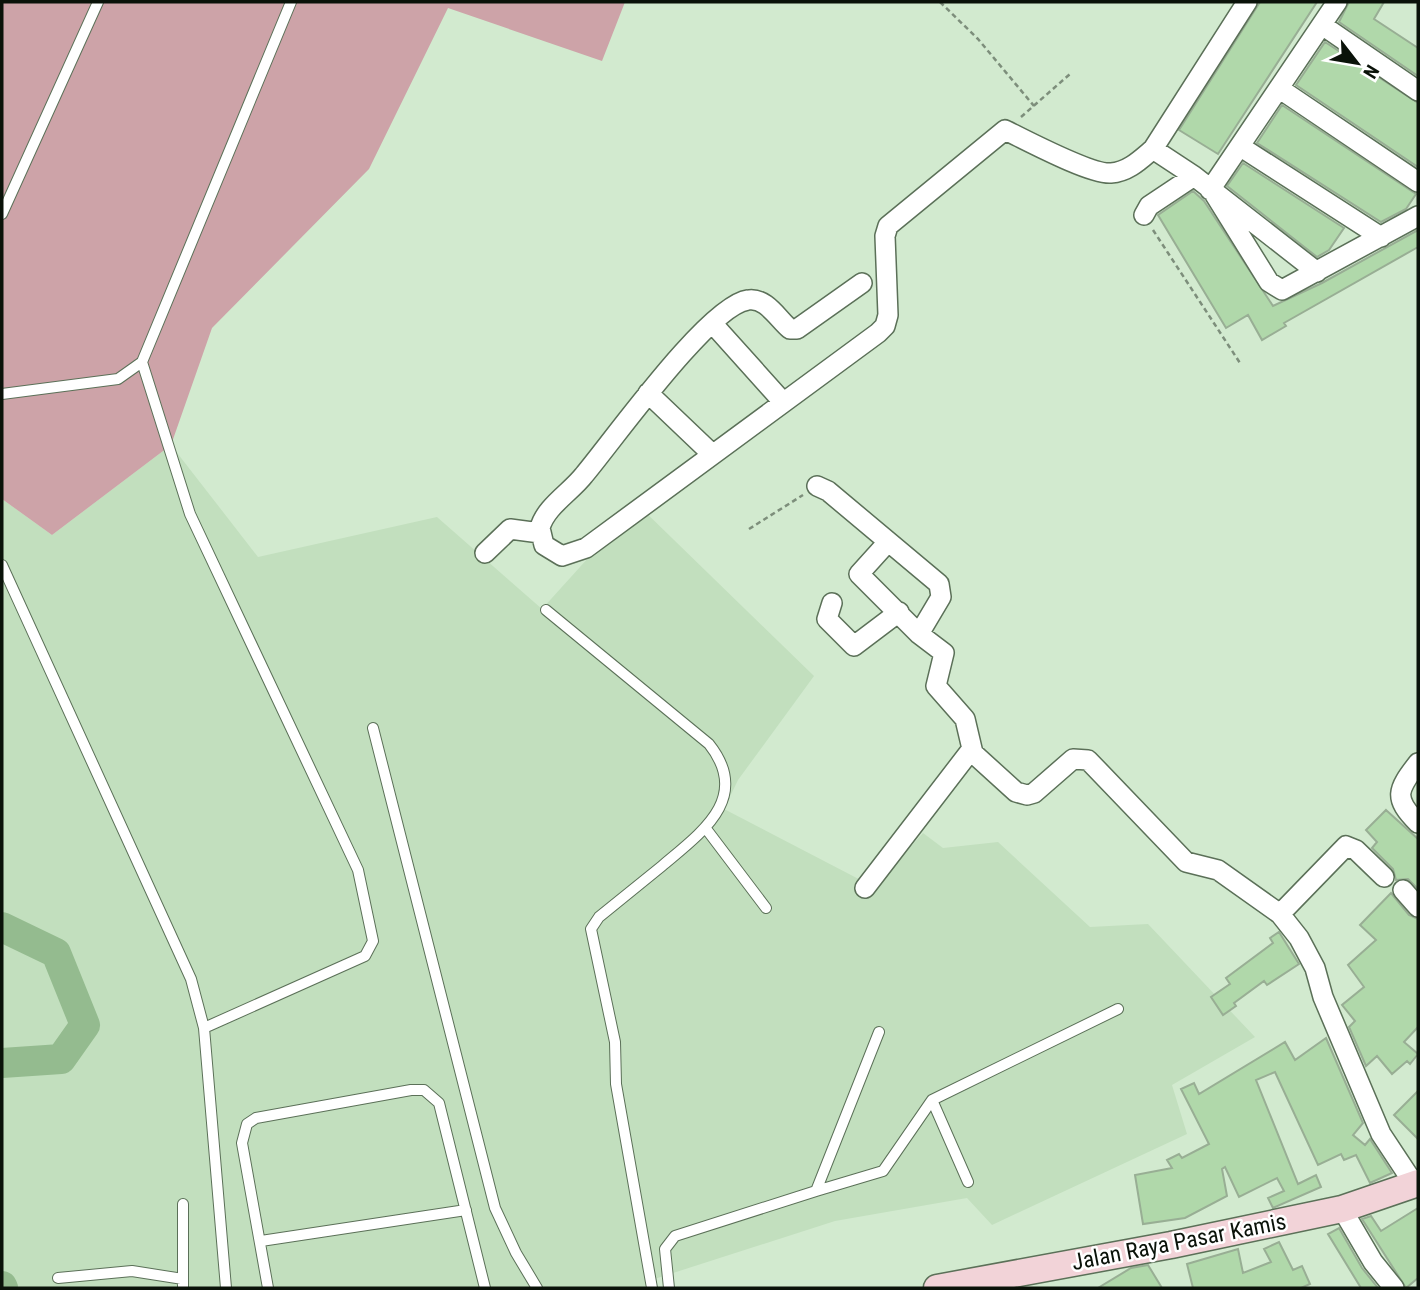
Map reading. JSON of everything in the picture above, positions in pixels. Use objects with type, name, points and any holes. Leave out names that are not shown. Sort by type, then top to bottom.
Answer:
[{"type":"main road","name":"Jalan Raya Pasar Kamis","points":[[937,1288],[998,1283],[1342,1209],[1416,1184]]},
{"type":"street","points":[[862,284],[797,329],[790,329],[774,312],[751,299],[732,306],[648,393],[584,475],[548,512],[541,523],[540,533],[544,545],[555,554],[570,555],[586,548],[883,328],[888,314],[887,228],[1005,130],[1101,173],[1124,170],[1153,149],[1247,2]]},
{"type":"street","points":[[1212,192],[1337,2]]},
{"type":"street","points":[[1322,25],[1418,91]]},
{"type":"street","points":[[1280,89],[1418,182]]},
{"type":"street","points":[[1241,147],[1381,237]]},
{"type":"street","points":[[1153,149],[1194,177],[1317,272]]},
{"type":"street","points":[[1144,215],[1149,206],[1194,177]]},
{"type":"street","points":[[1212,192],[1272,286],[1285,290],[1418,216]]},
{"type":"street","points":[[713,324],[783,402]]},
{"type":"street","points":[[648,393],[712,454]]},
{"type":"street","points":[[817,485],[828,491],[887,542],[931,575],[941,589],[940,600],[919,634]]},
{"type":"street","points":[[485,553],[510,529],[540,533]]},
{"type":"street","points":[[887,542],[859,574],[919,634],[944,653],[936,686],[965,719],[971,750],[1008,788],[1027,795],[1034,793],[1073,759],[1088,760],[1186,862],[1218,870],[1280,914],[1307,950],[1381,1134],[1416,1184]]},
{"type":"street","points":[[832,603],[827,619],[854,646],[899,612]]},
{"type":"street","points":[[864,888],[971,750]]},
{"type":"street","points":[[1418,763],[1403,783],[1400,792],[1402,804],[1418,823]]},
{"type":"street","points":[[1280,914],[1346,846],[1356,850],[1384,877]]},
{"type":"street","points":[[1403,890],[1418,907]]},
{"type":"street","points":[[1342,1209],[1373,1262],[1394,1288]]},
{"type":"lane","points":[[2,214],[98,2]]},
{"type":"lane","points":[[2,394],[118,379],[142,362],[291,2]]},
{"type":"lane","points":[[142,362],[190,514],[358,870],[373,940],[365,956],[204,1028]]},
{"type":"lane","points":[[2,565],[191,979],[204,1028],[226,1288]]},
{"type":"lane","points":[[546,610],[709,744],[721,759],[726,772],[724,790],[707,830],[599,917],[592,929],[615,1042],[616,1084],[652,1288]]},
{"type":"lane","points":[[373,728],[495,1208],[516,1253],[537,1288]]},
{"type":"lane","points":[[707,830],[766,908]]},
{"type":"lane","points":[[669,1288],[665,1249],[675,1236],[883,1171],[932,1100],[1118,1009]]},
{"type":"lane","points":[[816,1191],[878,1032]]},
{"type":"lane","points":[[268,1288],[242,1143],[247,1124],[256,1118],[411,1090],[424,1090],[439,1102],[485,1288]]},
{"type":"lane","points":[[932,1100],[968,1182]]},
{"type":"lane","points":[[58,1279],[132,1271],[183,1284],[183,1204]]},
{"type":"lane","points":[[261,1241],[466,1210]]},
{"type":"path","points":[[940,2],[978,39],[1034,106]]},
{"type":"path","points":[[1005,130],[1070,74]]},
{"type":"path","points":[[1144,215],[1240,363]]},
{"type":"path","points":[[749,529],[817,485]]},
{"type":"shaded area","points":[[2,2],[625,2],[602,61],[448,8],[369,169],[212,328],[171,445],[52,535],[2,499]]},
{"type":"shaded area","points":[[171,445],[258,557],[437,517],[542,609],[637,504],[814,676],[738,780],[724,809],[874,887],[923,833],[943,848],[998,842],[1090,927],[1148,924],[1255,1037],[1172,1085],[1187,1134],[992,1225],[967,1198],[835,1221],[645,1282],[645,1288],[2,1288],[2,499],[52,535]]},
{"type":"building","points":[[1260,2],[1317,2],[1218,154],[1179,130]]},
{"type":"building","points":[[1349,2],[1384,2],[1374,19],[1418,48],[1418,76],[1339,22]]},
{"type":"building","points":[[1325,42],[1418,103],[1418,167],[1296,85]]},
{"type":"building","points":[[1282,105],[1416,194],[1406,209],[1381,222],[1257,143]]},
{"type":"building","points":[[1243,163],[1344,228],[1329,250],[1317,257],[1227,186]]},
{"type":"building","points":[[1193,191],[1204,201],[1273,306],[1322,283],[1418,230],[1418,247],[1284,323],[1286,326],[1262,340],[1248,315],[1226,328],[1158,215]]},
{"type":"building","points":[[1386,810],[1418,839],[1418,889],[1408,879],[1396,880],[1393,869],[1372,848],[1377,842],[1366,830]]},
{"type":"building","points":[[1391,893],[1409,915],[1418,919],[1418,1027],[1404,1042],[1418,1054],[1410,1064],[1407,1061],[1392,1074],[1377,1056],[1366,1066],[1349,1027],[1355,1021],[1342,1005],[1364,987],[1348,965],[1376,940],[1360,925]]},
{"type":"building","points":[[1279,932],[1299,964],[1267,985],[1264,981],[1234,1003],[1236,1006],[1223,1015],[1211,997],[1230,984],[1226,978],[1273,943],[1270,938]]},
{"type":"building","points":[[1326,1038],[1363,1123],[1353,1135],[1365,1145],[1370,1139],[1392,1173],[1370,1183],[1356,1155],[1344,1160],[1341,1154],[1318,1165],[1275,1072],[1256,1080],[1298,1184],[1316,1175],[1321,1187],[1273,1208],[1268,1198],[1284,1191],[1277,1178],[1239,1197],[1225,1167],[1222,1169],[1227,1196],[1185,1218],[1143,1224],[1135,1175],[1172,1168],[1167,1160],[1179,1154],[1182,1158],[1209,1144],[1181,1089],[1194,1083],[1199,1094],[1285,1042],[1295,1060]]},
{"type":"building","points":[[1418,1091],[1418,1139],[1394,1115]]},
{"type":"building","points":[[1418,1208],[1418,1278],[1406,1288],[1362,1219],[1371,1216],[1381,1231]]},
{"type":"building","points":[[1339,1228],[1362,1268],[1378,1288],[1361,1288],[1328,1234]]},
{"type":"building","points":[[1279,1242],[1293,1270],[1302,1266],[1310,1284],[1301,1288],[1193,1288],[1187,1264],[1238,1249],[1243,1273],[1271,1262],[1264,1249]]},
{"type":"building","points":[[1148,1265],[1162,1288],[1098,1288],[1131,1268]]},
{"type":"waterway","points":[[2,927],[56,953],[85,1025],[61,1059],[2,1063]]}]
